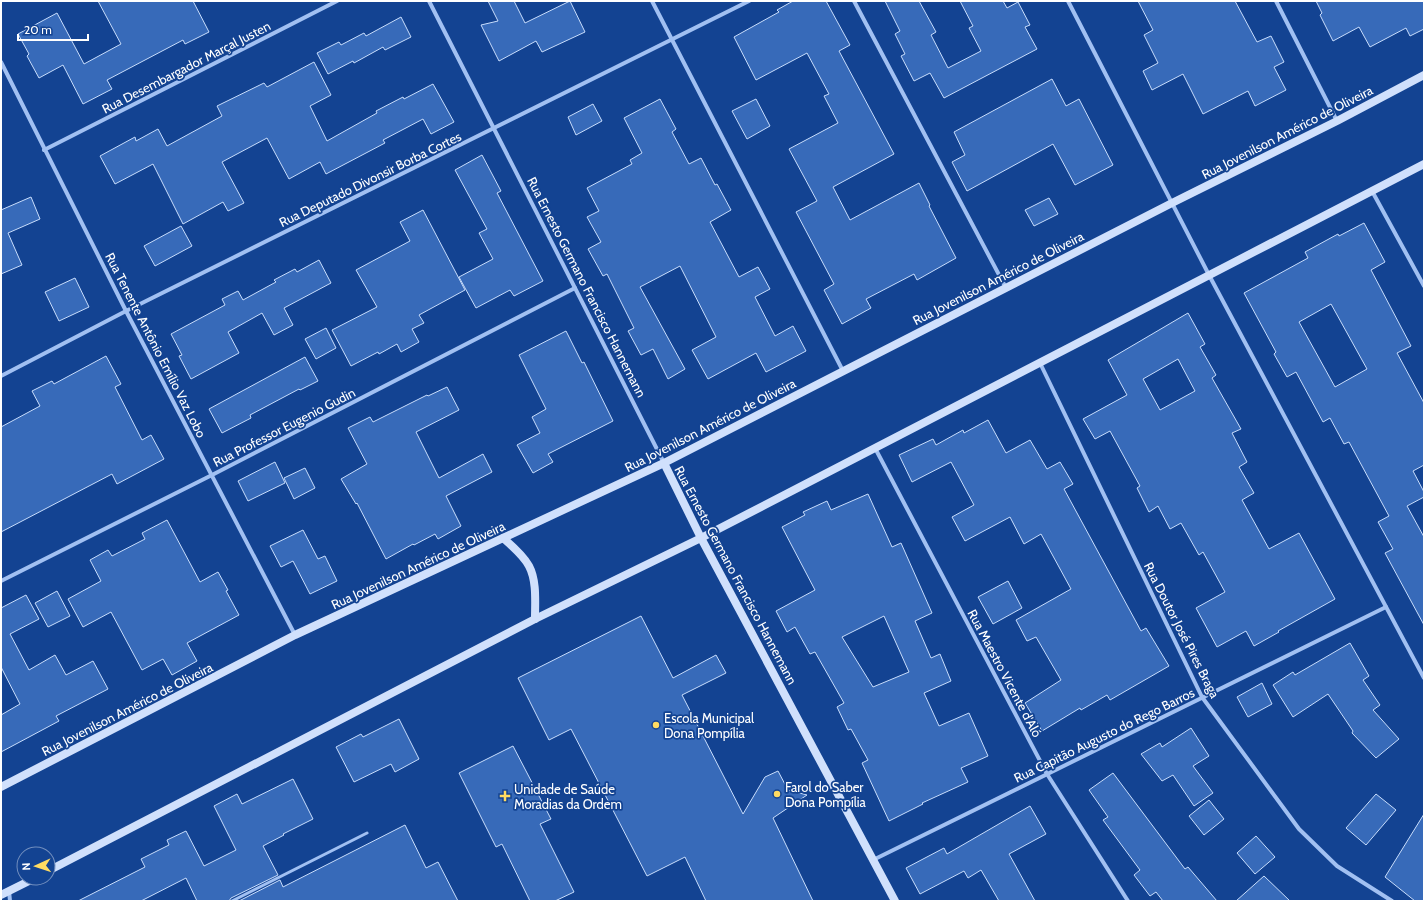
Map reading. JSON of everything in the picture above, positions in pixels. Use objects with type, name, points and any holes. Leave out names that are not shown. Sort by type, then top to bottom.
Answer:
[{"type":"main road","name":"Rua Jovenilson Américo de Oliveira","points":[[1,787],[295,635],[664,463],[1172,203],[1337,121],[1424,75]]},
{"type":"main road","points":[[56,867],[535,619],[701,538],[1424,164]]},
{"type":"main road","name":"Rua Ernesto Germano Francisco Hannemann","points":[[664,463],[701,538],[895,901]]},
{"type":"main road","points":[[503,538],[519,553],[529,566],[534,587],[535,619]]},
{"type":"main road","points":[[1,895],[20,886]]},
{"type":"street","name":"Rua Desembargador Marçal Justen","points":[[44,150],[337,1]]},
{"type":"street","name":"Rua Ernesto Germano Francisco Hannemann","points":[[429,1],[664,463]]},
{"type":"street","points":[[652,1],[844,371]]},
{"type":"street","name":"Rua Deputado Divonsir Borba Cortes","points":[[1,376],[126,311],[749,1]]},
{"type":"street","points":[[854,1],[1006,288]]},
{"type":"street","points":[[1068,1],[1172,203],[1424,678]]},
{"type":"street","points":[[1276,1],[1337,121]]},
{"type":"street","name":"Rua Tenente Antônio Emílio Vaz Lobo","points":[[1,62],[126,311],[295,635]]},
{"type":"street","points":[[1372,191],[1424,286]]},
{"type":"street","name":"Rua Professor Eugenio Gudin","points":[[1,581],[212,475],[575,288]]},
{"type":"street","name":"Rua Doutor José Pires Braga","points":[[1040,363],[1202,697],[1299,829],[1337,866],[1392,901]]},
{"type":"street","name":"Rua Maestro Vicente d'Aló","points":[[874,448],[1047,774],[1128,901]]},
{"type":"street","name":"Rua Capitão Augusto do Rego Barros","points":[[873,860],[1386,607]]},
{"type":"street","points":[[9,892],[10,901]]},
{"type":"lane","points":[[232,901],[367,833]]},
{"type":"building","points":[[98,1],[193,1],[209,32],[185,44],[183,40],[107,80],[112,89],[83,104],[63,65],[39,78],[27,56],[29,54],[18,34],[57,13],[84,64],[121,44]]},
{"type":"building","points":[[488,1],[514,1],[525,23],[570,1],[585,32],[542,52],[536,41],[499,61],[481,25],[498,21]]},
{"type":"building","points":[[793,1],[826,1],[850,45],[839,51],[894,154],[833,187],[850,220],[919,183],[930,205],[929,206],[956,258],[917,280],[914,274],[866,299],[871,308],[842,324],[824,290],[834,284],[796,212],[817,201],[789,149],[838,123],[824,96],[829,94],[807,53],[756,80],[734,37],[779,12],[777,10]]},
{"type":"building","points":[[885,1],[919,1],[936,32],[931,35],[948,68],[981,51],[969,28],[973,26],[960,1],[1003,1],[1007,8],[1018,2],[1030,25],[1025,27],[1037,49],[944,98],[930,73],[914,81],[901,56],[905,54],[895,34],[900,31]]},
{"type":"building","points":[[1138,1],[1235,1],[1257,42],[1271,36],[1284,62],[1274,67],[1286,90],[1255,106],[1248,91],[1203,114],[1183,74],[1152,90],[1143,71],[1158,63],[1144,35],[1153,30]]},
{"type":"building","points":[[1316,1],[1424,1],[1424,29],[1410,36],[1406,28],[1370,47],[1359,27],[1333,41],[1320,15],[1322,13]]},
{"type":"building","points":[[401,17],[411,37],[385,50],[383,47],[354,63],[353,61],[328,74],[317,53],[339,42],[341,45],[364,33],[366,36]]},
{"type":"building","points":[[314,62],[331,95],[310,106],[327,141],[377,113],[376,111],[433,84],[454,122],[431,134],[423,119],[383,140],[385,143],[326,174],[320,162],[289,179],[267,138],[222,162],[244,203],[228,211],[223,202],[183,224],[153,164],[115,184],[100,156],[135,137],[136,141],[158,129],[167,146],[222,116],[217,106],[264,83],[267,87]]},
{"type":"building","points":[[1052,79],[1066,106],[1079,99],[1113,165],[1075,185],[1053,144],[967,191],[952,162],[965,155],[954,132]]},
{"type":"building","points":[[660,99],[676,129],[672,132],[689,164],[701,158],[715,185],[717,184],[731,210],[710,222],[739,277],[758,267],[770,289],[755,297],[775,336],[793,326],[806,351],[766,372],[756,353],[708,379],[692,350],[716,337],[680,266],[640,287],[685,369],[668,379],[653,349],[641,355],[628,331],[634,328],[607,274],[603,276],[588,249],[601,242],[587,217],[599,211],[587,188],[632,164],[630,160],[642,153],[624,118]]},
{"type":"building","points":[[756,99],[770,126],[747,139],[732,111]]},
{"type":"building","points":[[593,104],[602,121],[576,135],[568,117]]},
{"type":"building","points":[[482,155],[501,191],[497,193],[543,281],[514,296],[510,290],[476,308],[459,277],[493,259],[479,233],[487,229],[455,170]]},
{"type":"building","points":[[31,197],[40,219],[8,233],[22,265],[1,274],[1,210]]},
{"type":"building","points":[[1049,198],[1058,214],[1034,226],[1025,210]]},
{"type":"building","points":[[423,210],[465,290],[419,315],[424,323],[412,329],[419,342],[401,352],[397,344],[379,354],[378,352],[351,366],[332,330],[377,307],[356,270],[410,241],[400,222]]},
{"type":"building","points":[[1364,223],[1385,262],[1371,270],[1411,346],[1397,353],[1424,403],[1424,465],[1413,471],[1424,492],[1424,497],[1407,506],[1424,537],[1424,625],[1385,553],[1393,549],[1378,522],[1389,516],[1349,442],[1344,444],[1330,418],[1323,422],[1296,372],[1287,377],[1274,354],[1276,352],[1244,293],[1308,258],[1305,252],[1338,234],[1339,236]],"holes":[[[1331,304],[1367,369],[1335,387],[1299,322]]]},
{"type":"building","points":[[181,226],[192,246],[155,266],[144,246]]},
{"type":"building","points":[[319,260],[331,283],[284,308],[293,325],[274,335],[262,313],[228,332],[239,353],[191,379],[179,356],[182,355],[171,334],[225,305],[222,299],[238,291],[243,300],[276,282],[274,280],[295,269],[297,272]]},
{"type":"building","points":[[75,278],[89,307],[59,321],[45,292]]},
{"type":"building","points":[[1188,313],[1205,344],[1200,347],[1216,375],[1212,378],[1241,429],[1232,433],[1247,462],[1239,467],[1254,493],[1242,500],[1269,549],[1299,533],[1335,599],[1254,646],[1246,631],[1217,647],[1196,608],[1225,592],[1203,552],[1199,555],[1181,523],[1170,529],[1158,506],[1149,512],[1137,488],[1140,486],[1110,431],[1095,439],[1083,419],[1127,395],[1108,360]],"holes":[[[1178,359],[1195,391],[1160,410],[1143,379]]]},
{"type":"building","points":[[326,328],[336,348],[316,359],[305,339]]},
{"type":"building","points":[[566,331],[582,363],[584,362],[613,421],[548,454],[553,462],[533,473],[517,445],[540,433],[532,417],[546,409],[519,355]]},
{"type":"building","points":[[106,356],[121,384],[115,387],[142,440],[151,435],[164,459],[117,484],[112,474],[1,532],[1,427],[40,406],[32,391],[52,381],[54,384]]},
{"type":"building","points":[[305,357],[318,381],[300,390],[299,389],[250,415],[251,418],[222,433],[209,409]]},
{"type":"building","points":[[447,387],[459,410],[416,432],[439,478],[483,454],[492,472],[446,496],[461,526],[438,539],[435,534],[386,559],[357,503],[356,504],[341,479],[367,464],[348,428],[370,417],[373,422],[427,395],[428,396]]},
{"type":"building","points":[[988,420],[1006,453],[1030,440],[1047,469],[1060,462],[1073,484],[1064,489],[1141,631],[1146,628],[1169,666],[1110,700],[1107,695],[1081,710],[1080,708],[1042,731],[1025,703],[1061,680],[1036,637],[1027,641],[1016,620],[1071,589],[1041,534],[1024,544],[1010,517],[965,541],[952,517],[974,505],[951,462],[912,482],[899,455],[933,439],[936,445],[963,430],[964,433]]},
{"type":"building","points":[[275,462],[285,483],[248,501],[238,481]]},
{"type":"building","points":[[305,468],[315,488],[294,499],[284,478]]},
{"type":"building","points":[[868,494],[892,547],[901,543],[932,613],[915,621],[931,658],[940,654],[951,681],[924,693],[939,726],[969,713],[988,756],[961,768],[968,782],[922,803],[923,804],[889,821],[862,763],[868,760],[851,729],[848,730],[837,707],[844,703],[815,652],[810,654],[795,627],[787,632],[776,611],[815,590],[782,527],[805,515],[803,512],[827,501],[831,510]],"holes":[[[884,616],[909,672],[873,687],[842,637]]]},
{"type":"building","points":[[167,520],[200,582],[218,572],[239,615],[187,643],[197,661],[172,675],[163,659],[142,670],[111,612],[83,627],[68,599],[101,581],[90,560],[108,550],[112,556],[145,539],[142,533]]},
{"type":"building","points":[[303,530],[318,559],[325,556],[337,581],[310,594],[293,561],[281,567],[270,546]]},
{"type":"building","points":[[1008,581],[1022,608],[993,624],[978,597]]},
{"type":"building","points":[[57,591],[70,616],[48,627],[35,603]]},
{"type":"building","points":[[26,595],[39,619],[10,634],[29,670],[55,655],[66,675],[93,661],[108,689],[56,716],[59,721],[1,752],[1,715],[20,704],[1,667],[1,608]]},
{"type":"building","points":[[641,616],[673,678],[716,655],[726,673],[682,695],[743,814],[765,777],[778,771],[788,790],[807,795],[773,818],[813,901],[706,901],[685,857],[647,876],[571,729],[549,740],[518,678]]},
{"type":"building","points":[[1350,643],[1369,676],[1363,680],[1380,705],[1373,710],[1399,739],[1376,758],[1352,733],[1353,731],[1328,694],[1293,717],[1273,685],[1293,672],[1295,675]]},
{"type":"building","points":[[1262,683],[1272,704],[1248,717],[1237,697]]},
{"type":"building","points":[[399,719],[419,759],[395,772],[391,764],[354,782],[336,747],[361,734],[363,737]]},
{"type":"building","points":[[1191,728],[1209,756],[1193,766],[1213,793],[1194,806],[1173,775],[1162,781],[1141,754],[1160,743],[1162,747]]},
{"type":"building","points":[[513,746],[551,819],[540,824],[574,892],[555,901],[530,901],[502,844],[496,847],[459,773]]},
{"type":"building","points":[[1113,773],[1185,869],[1188,867],[1217,901],[1163,901],[1156,892],[1150,896],[1134,875],[1140,870],[1103,820],[1108,817],[1089,790]]},
{"type":"building","points":[[293,779],[313,819],[263,846],[278,875],[231,898],[229,901],[197,901],[186,878],[141,901],[78,901],[145,867],[141,859],[169,845],[167,840],[186,831],[204,866],[236,850],[214,806],[237,794],[242,804]]},
{"type":"building","points":[[1376,794],[1396,810],[1366,845],[1346,828]]},
{"type":"building","points":[[1209,800],[1224,819],[1204,835],[1189,816]]},
{"type":"building","points":[[1030,806],[1046,834],[1009,854],[1035,901],[999,901],[981,870],[968,878],[964,871],[920,894],[906,868],[944,848],[947,854]]},
{"type":"building","points":[[1424,814],[1424,901],[1415,901],[1385,877]]},
{"type":"building","points":[[405,825],[426,868],[438,862],[458,901],[239,901],[280,880],[283,887]]},
{"type":"building","points":[[1256,836],[1275,857],[1255,874],[1237,853]]},
{"type":"building","points":[[1264,876],[1290,901],[1236,901]]},
{"type":"place","name":"Escola Municipal Dona Pompília","points":[[656,725]]},
{"type":"place","name":"Farol do Saber Dona Pompília","points":[[777,794]]},
{"type":"place","name":"Unidade de Saúde Moradias da Ordem","points":[[505,796]]}]
